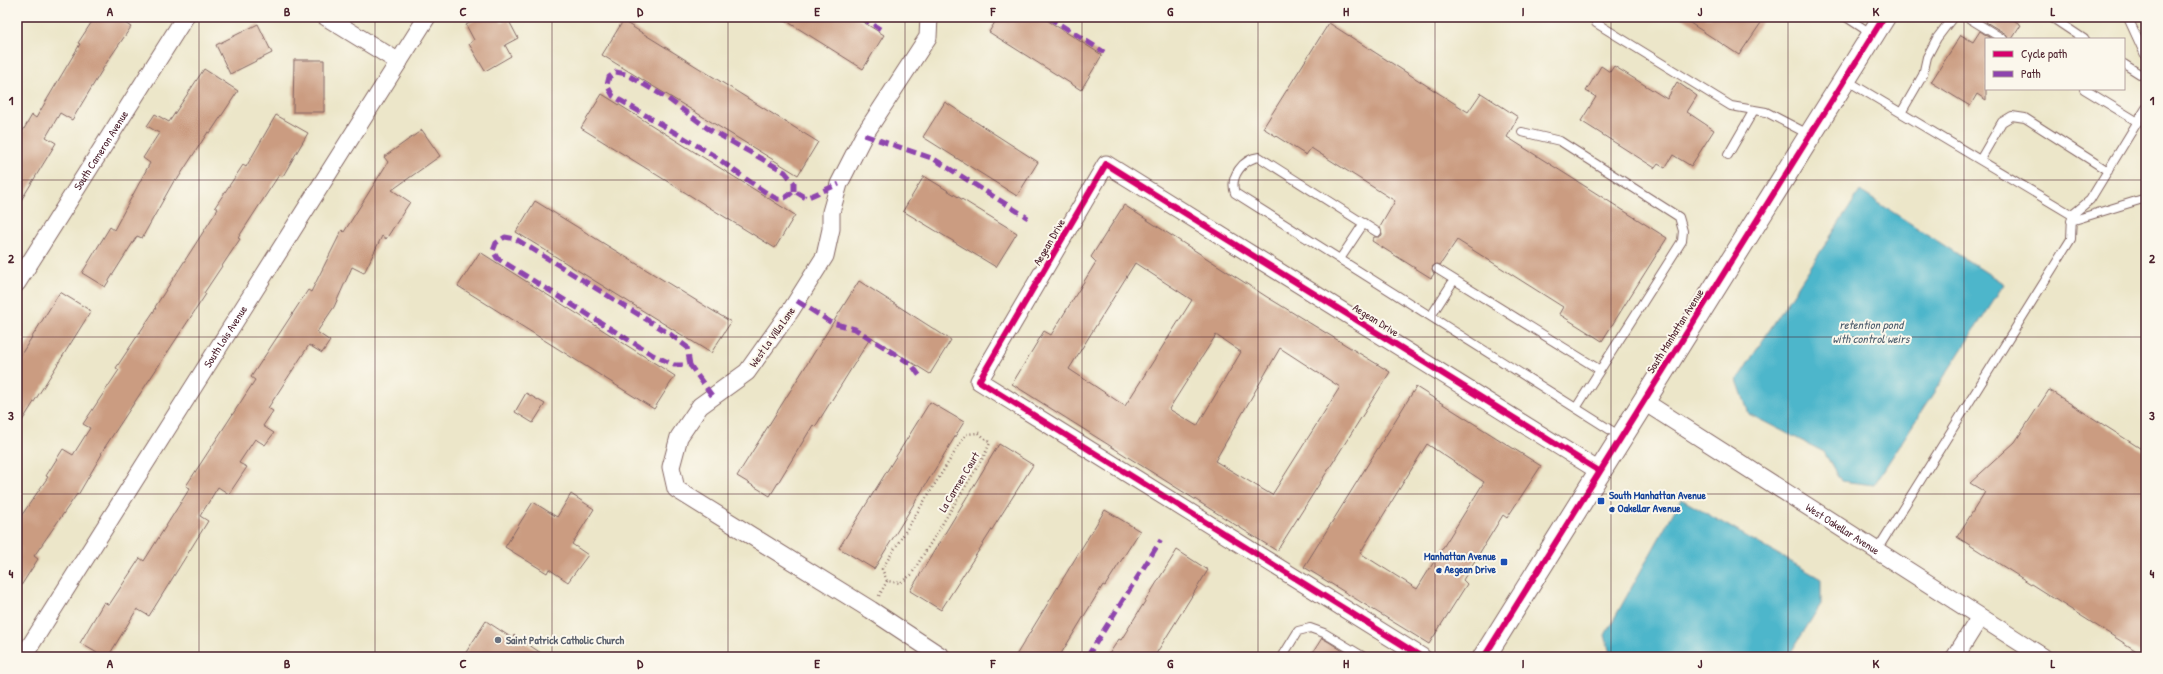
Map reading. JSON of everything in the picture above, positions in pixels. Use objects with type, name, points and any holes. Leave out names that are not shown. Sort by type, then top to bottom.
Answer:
[{"type":"main road","name":"South Manhattan Avenue","points":[[1484,657],[1620,436],[1878,26]]},
{"type":"street","name":"South Cameron Avenue","points":[[17,283],[185,17]]},
{"type":"street","points":[[326,17],[398,62]]},
{"type":"street","name":"South Lois Avenue","points":[[24,657],[427,17]]},
{"type":"street","name":"West La Villa Lane","points":[[929,17],[928,37],[864,135],[839,184],[831,212],[831,229],[825,256],[791,310],[747,372],[700,406],[679,437],[672,466],[676,489],[871,610],[942,657]]},
{"type":"street","name":"Aegean Drive","points":[[1422,657],[979,381],[1106,164],[1599,471]]},
{"type":"street","name":"West Oakellar Avenue","points":[[1643,400],[2043,657]]},
{"type":"street","points":[[1955,657],[1980,617]]},
{"type":"lane","points":[[1846,17],[1878,26]]},
{"type":"lane","points":[[1901,113],[1923,75],[1927,56],[1937,38],[1953,17]]},
{"type":"lane","points":[[1967,17],[2001,38]]},
{"type":"lane","points":[[2052,17],[2083,38]]},
{"type":"lane","points":[[2131,17],[2129,20],[2146,58]]},
{"type":"lane","points":[[1596,23],[1731,106],[1766,112],[1810,136]]},
{"type":"lane","points":[[2125,65],[2146,78]]},
{"type":"lane","points":[[1845,79],[1980,160],[2071,218],[2146,198]]},
{"type":"lane","points":[[2086,90],[2138,122]]},
{"type":"lane","points":[[1877,550],[2071,239],[2071,218],[2090,200],[2146,108]]},
{"type":"lane","points":[[1728,155],[1754,110]]},
{"type":"lane","points":[[1980,160],[2002,122],[2012,116],[2025,118],[2108,172]]},
{"type":"lane","points":[[1522,132],[1560,141],[1679,217],[1683,231],[1682,241],[1576,408]]},
{"type":"lane","points":[[1377,232],[1259,157],[1250,158],[1243,164],[1234,179],[1233,186],[1235,193],[1620,436]]},
{"type":"lane","points":[[1340,259],[1364,223]]},
{"type":"lane","points":[[1437,269],[1600,370]]},
{"type":"lane","points":[[1431,316],[1454,280]]},
{"type":"lane","points":[[1282,657],[1298,631],[1310,628],[1324,633],[1364,657]]},
{"type":"water","name":"retention pond with control weirs","points":[[1860,191],[2004,284],[1874,485],[1841,481],[1824,452],[1749,414],[1737,380]]},
{"type":"water","points":[[1681,499],[1821,579],[1821,604],[1788,657],[1611,657],[1605,635]]},
{"type":"building","points":[[95,17],[116,17],[131,27],[107,62],[72,120],[60,113],[46,137],[56,143],[17,207],[17,141],[32,115],[36,118],[80,44],[78,43]]},
{"type":"building","points":[[480,17],[498,17],[502,23],[508,19],[518,38],[505,45],[511,56],[485,71],[469,44],[474,40],[466,25]]},
{"type":"building","points":[[780,17],[855,17],[884,35],[863,69]]},
{"type":"building","points":[[998,17],[1042,17],[1102,55],[1081,90],[989,32]]},
{"type":"building","points":[[1681,17],[1765,17],[1739,55]]},
{"type":"building","points":[[1989,17],[2009,17],[2021,25],[2013,38],[2008,38],[2006,34],[1986,22]]},
{"type":"building","points":[[623,21],[818,142],[798,175],[602,55]]},
{"type":"building","points":[[1329,23],[1468,112],[1481,93],[1518,117],[1507,137],[1667,238],[1602,341],[1559,314],[1563,307],[1457,240],[1440,265],[1437,264],[1433,266],[1432,269],[1434,274],[1431,278],[1372,241],[1374,237],[1379,237],[1382,235],[1380,227],[1395,201],[1311,148],[1306,155],[1263,128]]},
{"type":"building","points":[[258,24],[272,53],[230,74],[216,45]]},
{"type":"building","points":[[1980,31],[1990,38],[1985,38],[1986,100],[1977,94],[1970,106],[1931,82],[1961,35],[1973,42]]},
{"type":"building","points":[[294,60],[324,60],[324,112],[293,112]]},
{"type":"building","points":[[1601,66],[1610,72],[1614,66],[1667,99],[1677,82],[1697,96],[1687,112],[1714,130],[1691,166],[1673,155],[1665,168],[1658,164],[1655,168],[1581,121],[1596,97],[1586,91]]},
{"type":"building","points":[[204,69],[238,91],[210,133],[208,132],[177,180],[175,179],[142,238],[137,236],[105,287],[82,273],[110,227],[114,230],[150,163],[143,158],[159,133],[147,126],[155,114],[169,122]]},
{"type":"building","points":[[602,94],[795,215],[775,248],[581,128]]},
{"type":"building","points":[[945,102],[1038,162],[1017,196],[923,137]]},
{"type":"building","points":[[276,115],[308,133],[283,176],[279,175],[238,238],[240,239],[204,293],[206,294],[101,453],[102,454],[78,495],[77,494],[34,556],[38,559],[17,592],[17,522],[48,477],[46,476],[63,449],[73,455],[90,428],[83,424],[119,370],[116,368],[156,308],[155,307],[218,209],[215,207],[243,165],[246,167]]},
{"type":"building","points":[[422,130],[440,156],[392,190],[410,202],[386,239],[382,236],[364,273],[352,267],[334,307],[317,332],[330,341],[322,353],[309,345],[268,408],[273,411],[263,426],[274,433],[265,445],[255,439],[239,463],[247,467],[229,494],[218,487],[200,516],[208,521],[149,616],[137,609],[108,657],[104,657],[80,643],[104,602],[109,605],[140,558],[144,561],[190,488],[186,486],[255,380],[251,377],[308,290],[311,292],[342,230],[344,232],[388,162],[384,157]]},
{"type":"building","points":[[924,176],[1017,233],[996,267],[903,211]]},
{"type":"building","points":[[535,201],[731,322],[711,353],[516,232]]},
{"type":"building","points":[[1124,205],[1267,297],[1390,372],[1277,551],[1012,384],[1044,331],[1051,335],[1096,262],[1091,257]],"holes":[[[1135,263],[1192,300],[1125,406],[1069,369]],[[1216,335],[1241,352],[1197,426],[1169,409]],[[1280,348],[1340,387],[1272,495],[1215,461]]]},
{"type":"building","points":[[480,252],[675,376],[654,409],[458,286]]},
{"type":"building","points":[[859,281],[951,340],[930,374],[871,337],[815,427],[813,425],[770,496],[737,476]]},
{"type":"building","points":[[60,292],[91,311],[17,429],[17,361]]},
{"type":"building","points":[[1416,387],[1541,466],[1507,518],[1503,515],[1463,580],[1467,584],[1429,644],[1304,567]],"holes":[[[1427,444],[1484,482],[1417,589],[1360,553]]]},
{"type":"building","points":[[2049,390],[2146,452],[2146,657],[1957,537],[1985,492],[1970,483],[2015,442]]},
{"type":"building","points":[[526,393],[545,404],[533,423],[515,412]]},
{"type":"building","points":[[930,402],[964,422],[874,569],[839,548]]},
{"type":"building","points":[[999,444],[1033,465],[941,610],[910,591]]},
{"type":"building","points":[[571,494],[594,509],[572,544],[588,555],[568,582],[549,569],[547,573],[505,547],[533,502],[557,517]]},
{"type":"building","points":[[1105,510],[1140,531],[1105,586],[1103,585],[1059,657],[1015,657]]},
{"type":"building","points":[[1177,550],[1208,570],[1154,657],[1107,657],[1119,639],[1121,640]]},
{"type":"building","name":"Saint Patrick Catholic Church","points":[[486,621],[512,638],[514,635],[547,657],[463,657]]},
{"type":"building","points":[[1322,638],[1329,642],[1352,657],[1310,657]]},
{"type":"marked path","points":[[861,17],[880,29]]},
{"type":"marked path","points":[[1048,17],[1104,52]]},
{"type":"marked path","points":[[794,191],[794,183],[785,172],[707,128],[667,98],[626,74],[616,72],[609,77],[607,85],[613,96],[718,158],[767,193],[778,199],[783,199],[794,191],[806,198],[839,184]]},
{"type":"marked path","points":[[864,135],[934,159],[1028,218]]},
{"type":"marked path","points":[[690,365],[687,347],[670,334],[516,239],[505,237],[496,243],[493,251],[497,258],[653,355],[674,365],[690,365],[713,397]]},
{"type":"marked path","points":[[797,301],[832,323],[855,329],[911,364],[922,379]]},
{"type":"marked path","points":[[1087,657],[1161,540]]},
{"type":"cycle path","points":[[1484,657],[1884,17]]},
{"type":"cycle path","points":[[1422,657],[979,381],[1106,164],[1599,471]]},
{"type":"place","name":"South Manhattan Avenue @ Oakellar Avenue","points":[[1601,501]]},
{"type":"place","name":"Manhattan Avenue @ Aegean Drive","points":[[1504,562]]},
{"type":"place","name":"Saint Patrick Catholic Church","points":[[498,640]]}]
